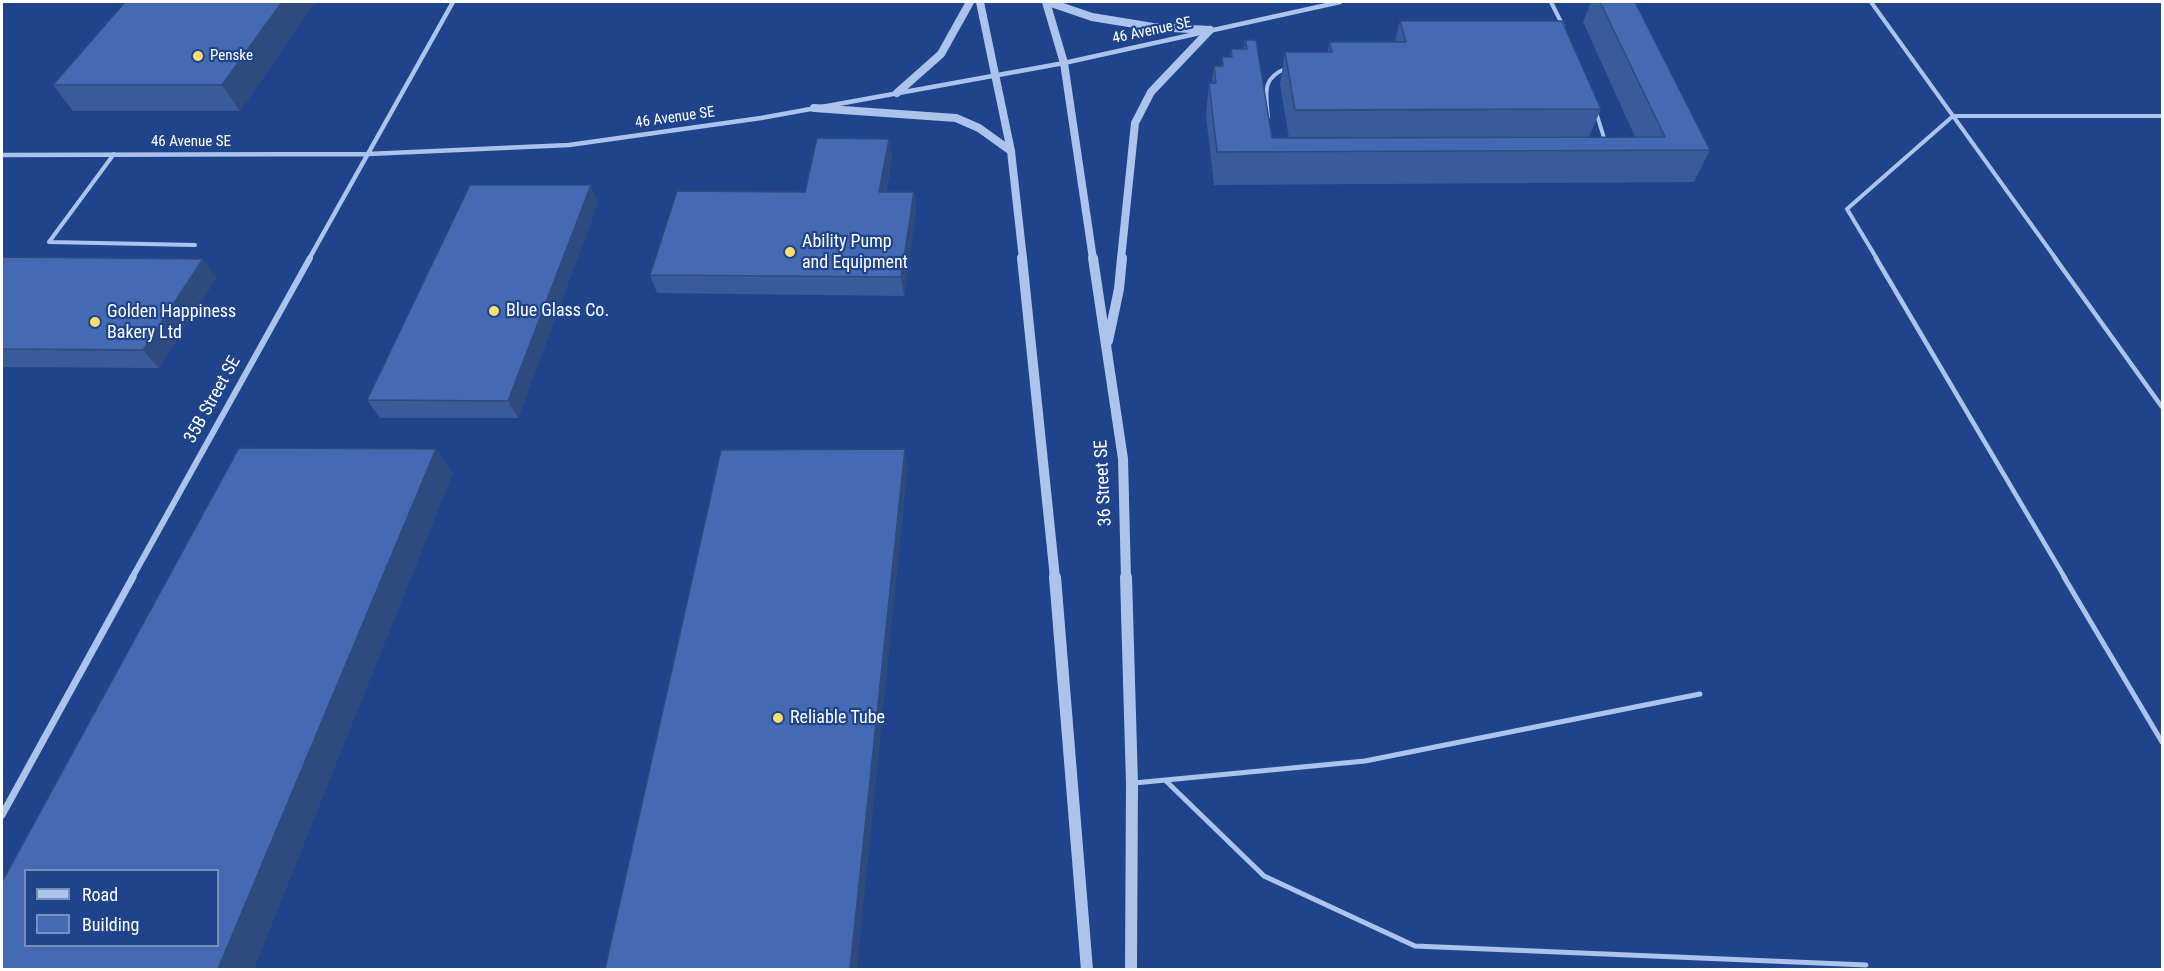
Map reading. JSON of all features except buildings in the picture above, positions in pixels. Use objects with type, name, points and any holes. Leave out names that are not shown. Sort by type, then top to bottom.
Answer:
[{"type":"street","name":"35B Street SE","points":[[2,815],[453,2]]},
{"type":"street","points":[[897,93],[941,54],[970,2]]},
{"type":"street","points":[[980,2],[1011,151],[1051,524],[1087,969]]},
{"type":"street","points":[[1047,2],[1092,17],[1153,27],[1210,30]]},
{"type":"street","name":"36 Street SE","points":[[1047,2],[1064,63],[1123,459],[1132,784],[1131,969]]},
{"type":"street","name":"46 Avenue SE","points":[[2,155],[368,153],[569,145],[761,118],[1064,63],[1340,2]]},
{"type":"street","points":[[1106,347],[1119,290],[1129,166],[1135,123],[1151,92],[1210,30]]},
{"type":"street","points":[[814,108],[956,118],[979,128],[1011,151]]},
{"type":"lane","points":[[1551,2],[1564,29]]},
{"type":"lane","points":[[1871,2],[2163,407]]},
{"type":"lane","points":[[1268,120],[1268,81],[1272,74],[1295,67]]},
{"type":"lane","points":[[1593,103],[1605,136],[1606,143],[1600,149]]},
{"type":"lane","points":[[2163,116],[1953,116],[1847,209],[2163,742]]},
{"type":"lane","points":[[114,154],[49,242],[195,245]]},
{"type":"lane","points":[[1132,784],[1365,761],[1700,694]]},
{"type":"lane","points":[[1166,780],[1264,876],[1415,946],[1866,965]]},
{"type":"place","name":"Penske","points":[[198,56]]},
{"type":"place","name":"Ability Pump and Equipment","points":[[790,252]]},
{"type":"place","name":"Blue Glass Co.","points":[[494,311]]},
{"type":"place","name":"Golden Happiness Bakery Ltd","points":[[95,322]]},
{"type":"place","name":"Reliable Tube","points":[[778,718]]}]
